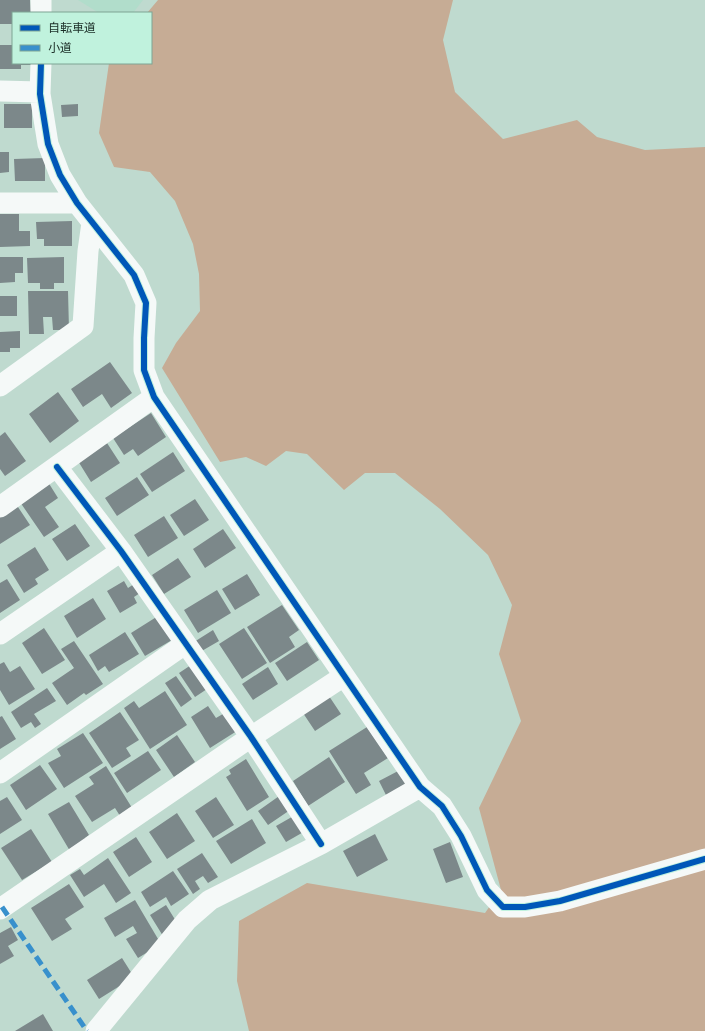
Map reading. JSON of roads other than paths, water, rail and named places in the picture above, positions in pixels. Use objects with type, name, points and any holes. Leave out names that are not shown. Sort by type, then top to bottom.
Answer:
[{"type":"street","points":[[41,0],[41,12]]},
{"type":"street","points":[[41,64],[40,92],[48,144],[60,174],[77,203],[134,275],[146,303],[144,370],[154,397],[420,787],[442,806],[461,836],[487,890],[503,907],[525,908],[560,901],[705,859]]},
{"type":"street","points":[[0,91],[40,92]]},
{"type":"street","points":[[0,203],[77,203]]},
{"type":"street","points":[[0,386],[83,326],[88,251],[92,223]]},
{"type":"street","points":[[0,507],[154,397]]},
{"type":"street","points":[[57,467],[121,551],[185,644],[252,737],[321,844]]},
{"type":"street","points":[[0,634],[121,551]]},
{"type":"street","points":[[0,773],[185,644]]},
{"type":"street","points":[[1,907],[344,676]]},
{"type":"street","points":[[96,1031],[187,920],[210,900],[321,844],[420,787]]}]
